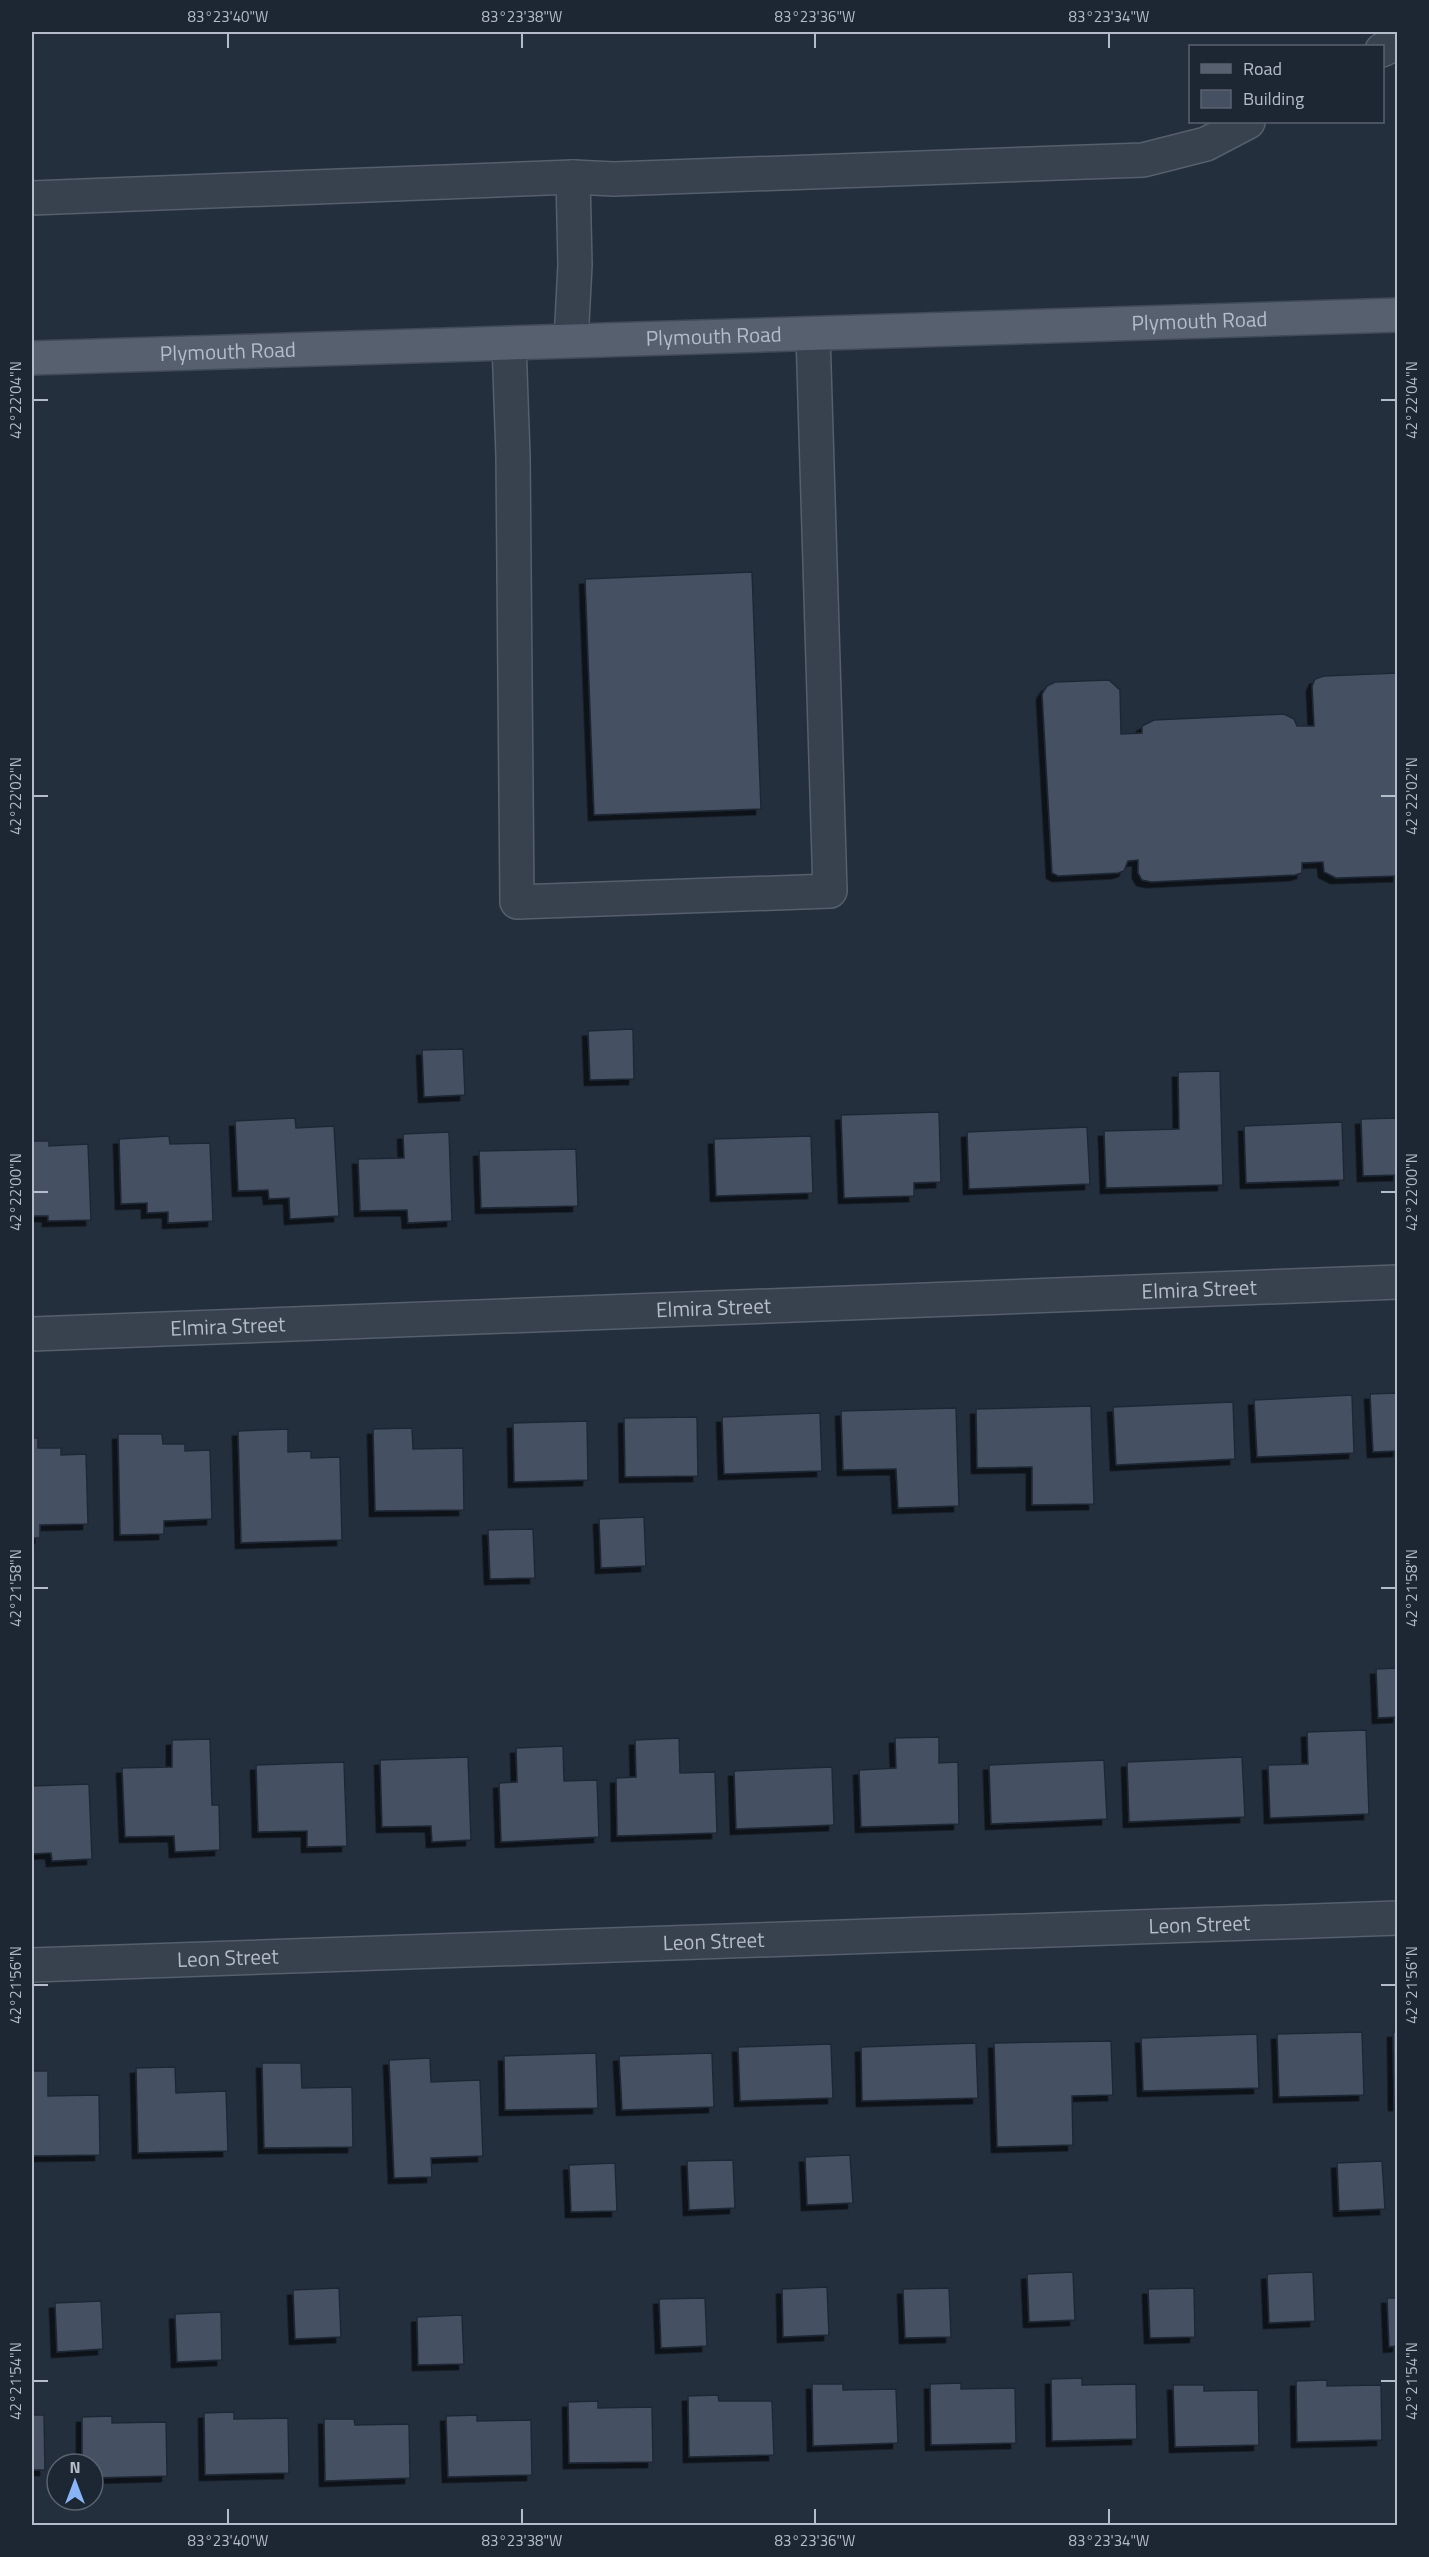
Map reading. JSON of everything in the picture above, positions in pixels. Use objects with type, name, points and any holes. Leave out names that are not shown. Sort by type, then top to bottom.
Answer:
[{"type":"main road","name":"Plymouth Road","points":[[32,358],[1398,315]]},
{"type":"street","points":[[1384,49],[1398,42]]},
{"type":"street","points":[[32,198],[573,177],[626,178],[1143,160],[1206,144],[1246,123]]},
{"type":"street","points":[[571,341],[575,265],[573,177]]},
{"type":"street","points":[[509,344],[513,456],[517,902],[830,891],[813,334]]},
{"type":"street","name":"Elmira Street","points":[[32,1334],[1398,1282]]},
{"type":"street","name":"Leon Street","points":[[32,1965],[1398,1918]]},
{"type":"building","points":[[752,572],[761,809],[594,815],[585,579]]},
{"type":"building","points":[[1398,673],[1398,876],[1336,878],[1324,872],[1323,862],[1302,863],[1302,873],[1295,875],[1151,882],[1142,880],[1138,873],[1138,860],[1128,861],[1124,871],[1118,873],[1058,876],[1052,873],[1042,694],[1047,686],[1055,682],[1109,680],[1120,690],[1121,734],[1142,733],[1142,726],[1154,720],[1284,714],[1294,719],[1297,726],[1314,726],[1312,686],[1315,679],[1324,676]]},
{"type":"building","points":[[633,1029],[634,1079],[590,1080],[588,1031]]},
{"type":"building","points":[[463,1049],[465,1095],[424,1097],[422,1050]]},
{"type":"building","points":[[1220,1071],[1223,1185],[1106,1188],[1104,1131],[1179,1129],[1178,1072]]},
{"type":"building","points":[[939,1112],[941,1182],[914,1183],[914,1196],[844,1198],[841,1115]]},
{"type":"building","points":[[295,1118],[296,1128],[334,1126],[339,1216],[290,1219],[289,1198],[269,1199],[268,1190],[238,1191],[235,1121]]},
{"type":"building","points":[[1398,1118],[1398,1175],[1363,1176],[1361,1119]]},
{"type":"building","points":[[1342,1122],[1344,1180],[1246,1183],[1244,1126]]},
{"type":"building","points":[[1087,1127],[1090,1184],[969,1189],[967,1132]]},
{"type":"building","points":[[449,1132],[452,1221],[408,1223],[407,1210],[360,1211],[358,1159],[404,1158],[403,1134]]},
{"type":"building","points":[[169,1136],[170,1144],[210,1143],[213,1221],[168,1223],[168,1212],[147,1213],[147,1203],[121,1204],[119,1139]]},
{"type":"building","points":[[811,1136],[813,1193],[716,1196],[714,1139]]},
{"type":"building","points":[[32,1141],[49,1141],[49,1146],[88,1144],[91,1220],[48,1221],[48,1216],[32,1216]]},
{"type":"building","points":[[576,1149],[578,1206],[481,1208],[479,1151]]},
{"type":"building","points":[[1398,1393],[1398,1451],[1373,1452],[1370,1394]]},
{"type":"building","points":[[1352,1395],[1354,1453],[1257,1457],[1254,1400]]},
{"type":"building","points":[[1233,1402],[1235,1459],[1116,1465],[1113,1407]]},
{"type":"building","points":[[1091,1406],[1094,1504],[1032,1505],[1032,1467],[977,1468],[976,1409]]},
{"type":"building","points":[[956,1408],[959,1506],[898,1508],[896,1469],[843,1470],[841,1411]]},
{"type":"building","points":[[820,1413],[822,1471],[724,1474],[722,1417]]},
{"type":"building","points":[[697,1417],[698,1476],[625,1477],[624,1418]]},
{"type":"building","points":[[587,1421],[588,1480],[514,1482],[513,1423]]},
{"type":"building","points":[[412,1428],[413,1449],[463,1448],[464,1510],[375,1511],[373,1429]]},
{"type":"building","points":[[288,1429],[288,1452],[311,1451],[311,1458],[340,1457],[342,1540],[241,1543],[238,1431]]},
{"type":"building","points":[[118,1434],[162,1434],[163,1444],[185,1444],[185,1451],[210,1450],[212,1519],[164,1521],[164,1534],[120,1535]]},
{"type":"building","points":[[32,1438],[38,1438],[38,1448],[61,1448],[61,1455],[86,1454],[88,1524],[40,1525],[40,1538],[32,1538]]},
{"type":"building","points":[[644,1517],[646,1566],[601,1568],[599,1519]]},
{"type":"building","points":[[533,1529],[535,1578],[490,1579],[488,1530]]},
{"type":"building","points":[[1398,1668],[1398,1717],[1378,1718],[1376,1669]]},
{"type":"building","points":[[1366,1730],[1369,1814],[1270,1818],[1268,1765],[1308,1764],[1307,1732]]},
{"type":"building","points":[[939,1737],[939,1763],[958,1762],[959,1824],[861,1827],[859,1770],[896,1768],[895,1738]]},
{"type":"building","points":[[679,1738],[680,1773],[715,1772],[717,1833],[617,1836],[616,1778],[636,1777],[635,1740]]},
{"type":"building","points":[[210,1739],[212,1805],[219,1805],[220,1850],[175,1852],[174,1836],[125,1837],[122,1768],[172,1767],[172,1740]]},
{"type":"building","points":[[563,1746],[564,1781],[597,1780],[599,1837],[501,1842],[499,1783],[517,1782],[516,1748]]},
{"type":"building","points":[[468,1757],[471,1840],[432,1842],[431,1826],[382,1827],[380,1760]]},
{"type":"building","points":[[1242,1757],[1245,1817],[1129,1822],[1127,1762]]},
{"type":"building","points":[[1104,1760],[1107,1819],[991,1824],[989,1765]]},
{"type":"building","points":[[344,1762],[347,1846],[307,1847],[307,1831],[258,1832],[256,1765]]},
{"type":"building","points":[[832,1767],[834,1825],[736,1829],[734,1771]]},
{"type":"building","points":[[89,1784],[92,1859],[52,1861],[51,1853],[32,1854],[32,1786]]},
{"type":"building","points":[[1362,2032],[1364,2095],[1279,2097],[1277,2034]]},
{"type":"building","points":[[1393,2032],[1398,2032],[1398,2105],[1394,2105]]},
{"type":"building","points":[[1257,2034],[1259,2088],[1143,2091],[1141,2038]]},
{"type":"building","points":[[1111,2041],[1113,2095],[1072,2096],[1073,2145],[997,2147],[994,2043]]},
{"type":"building","points":[[976,2043],[978,2098],[862,2101],[861,2047]]},
{"type":"building","points":[[831,2044],[833,2098],[740,2101],[738,2047]]},
{"type":"building","points":[[596,2053],[598,2108],[505,2110],[504,2056]]},
{"type":"building","points":[[712,2053],[714,2107],[622,2110],[619,2056]]},
{"type":"building","points":[[430,2058],[431,2082],[480,2080],[483,2156],[431,2158],[432,2177],[394,2178],[389,2060]]},
{"type":"building","points":[[262,2063],[301,2063],[302,2088],[352,2087],[353,2147],[264,2148]]},
{"type":"building","points":[[175,2067],[176,2093],[226,2091],[228,2151],[138,2153],[136,2068]]},
{"type":"building","points":[[32,2071],[48,2071],[48,2096],[99,2095],[100,2155],[32,2156]]},
{"type":"building","points":[[850,2155],[853,2203],[807,2205],[805,2157]]},
{"type":"building","points":[[733,2160],[735,2208],[689,2210],[687,2161]]},
{"type":"building","points":[[1382,2161],[1385,2209],[1339,2211],[1337,2163]]},
{"type":"building","points":[[615,2163],[617,2211],[571,2212],[569,2165]]},
{"type":"building","points":[[1073,2272],[1075,2320],[1029,2322],[1027,2274]]},
{"type":"building","points":[[1313,2272],[1315,2321],[1269,2323],[1267,2274]]},
{"type":"building","points":[[827,2287],[829,2335],[783,2337],[782,2289]]},
{"type":"building","points":[[339,2288],[341,2337],[295,2339],[293,2290]]},
{"type":"building","points":[[949,2288],[951,2337],[905,2338],[903,2289]]},
{"type":"building","points":[[1194,2288],[1195,2337],[1150,2338],[1148,2289]]},
{"type":"building","points":[[705,2298],[707,2346],[661,2348],[659,2299]]},
{"type":"building","points":[[1387,2298],[1398,2298],[1398,2346],[1389,2347]]},
{"type":"building","points":[[101,2301],[103,2349],[57,2352],[55,2303]]},
{"type":"building","points":[[221,2312],[222,2360],[177,2362],[175,2314]]},
{"type":"building","points":[[462,2315],[464,2364],[418,2365],[417,2317]]},
{"type":"building","points":[[1082,2378],[1082,2385],[1136,2384],[1137,2439],[1052,2441],[1051,2379]]},
{"type":"building","points":[[1327,2380],[1327,2386],[1381,2385],[1382,2440],[1297,2442],[1296,2381]]},
{"type":"building","points":[[961,2383],[961,2389],[1015,2388],[1016,2443],[931,2445],[930,2384]]},
{"type":"building","points":[[812,2384],[843,2384],[843,2390],[896,2389],[898,2443],[813,2446]]},
{"type":"building","points":[[1173,2385],[1204,2385],[1204,2391],[1258,2390],[1259,2445],[1175,2447]]},
{"type":"building","points":[[718,2395],[719,2401],[772,2401],[774,2455],[689,2457],[688,2396]]},
{"type":"building","points":[[598,2401],[598,2408],[652,2407],[653,2462],[569,2463],[568,2402]]},
{"type":"building","points":[[234,2412],[234,2419],[288,2418],[289,2473],[205,2475],[204,2413]]},
{"type":"building","points":[[32,2415],[44,2415],[45,2470],[32,2470]]},
{"type":"building","points":[[477,2415],[477,2421],[531,2420],[532,2475],[448,2477],[446,2416]]},
{"type":"building","points":[[112,2416],[112,2423],[166,2422],[167,2476],[105,2478],[105,2452],[82,2452],[82,2417]]},
{"type":"building","points":[[324,2419],[354,2419],[355,2425],[409,2424],[410,2478],[325,2481]]}]
